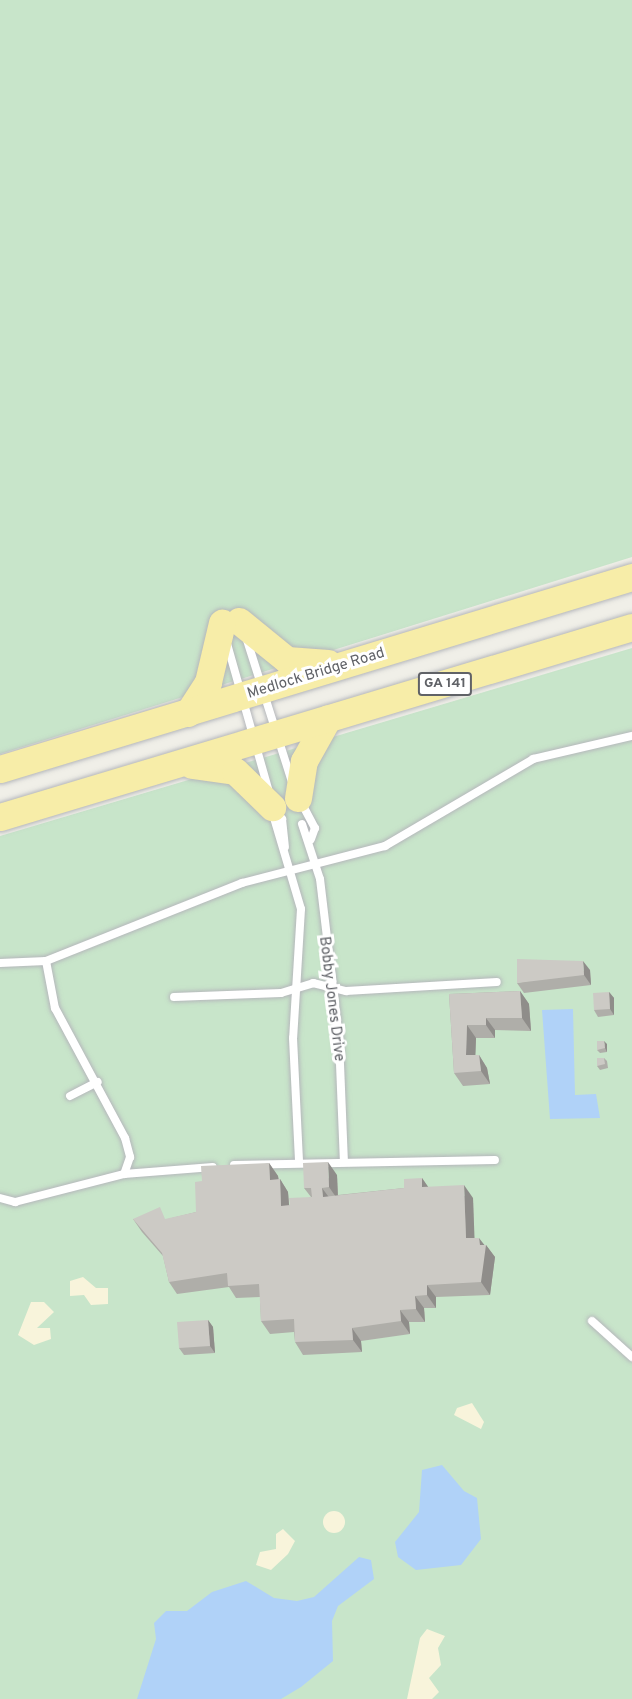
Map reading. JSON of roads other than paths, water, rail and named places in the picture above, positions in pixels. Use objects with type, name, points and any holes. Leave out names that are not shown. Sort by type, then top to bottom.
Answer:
[{"type":"highway","name":"Medlock Bridge Road","points":[[0,769],[632,577]]},
{"type":"highway","points":[[188,713],[208,682],[231,622],[287,660],[350,663]]},
{"type":"highway","name":"GA 141","points":[[0,817],[632,627]]},
{"type":"highway","points":[[173,766],[235,771],[288,804],[304,761],[328,718]]},
{"type":"lane","name":"Bobby Jones Drive","points":[[231,622],[288,804],[311,816],[311,839],[317,861],[330,987],[339,1039],[344,1161]]},
{"type":"lane","name":"Bobby Jones Drive","points":[[231,622],[288,804],[282,819],[285,847],[301,909],[299,985],[293,1038],[299,1160]]},
{"type":"lane","points":[[0,963],[46,961],[292,868],[407,837],[533,759],[632,736]]},
{"type":"lane","name":"Bobby Jones Drive","points":[[302,824],[311,839]]},
{"type":"lane","points":[[46,961],[55,1008],[98,1082],[125,1138],[130,1157],[124,1174]]},
{"type":"lane","points":[[174,997],[281,993],[299,985],[433,989],[496,982]]},
{"type":"lane","points":[[70,1096],[98,1082]]},
{"type":"lane","points":[[0,1198],[15,1202],[124,1174],[299,1160],[495,1160]]},
{"type":"lane","points":[[591,1321],[632,1357]]},
{"type":"water","points":[[573,1009],[575,1095],[596,1094],[600,1118],[550,1119],[542,1010]]},
{"type":"water","points":[[442,1465],[464,1491],[477,1498],[481,1539],[461,1565],[416,1570],[398,1557],[395,1542],[419,1512],[422,1470]]},
{"type":"water","points":[[359,1557],[371,1560],[374,1579],[338,1606],[332,1621],[333,1661],[301,1687],[281,1699],[137,1699],[156,1639],[154,1623],[166,1611],[187,1611],[212,1592],[246,1581],[274,1598],[297,1601],[314,1597]]}]
